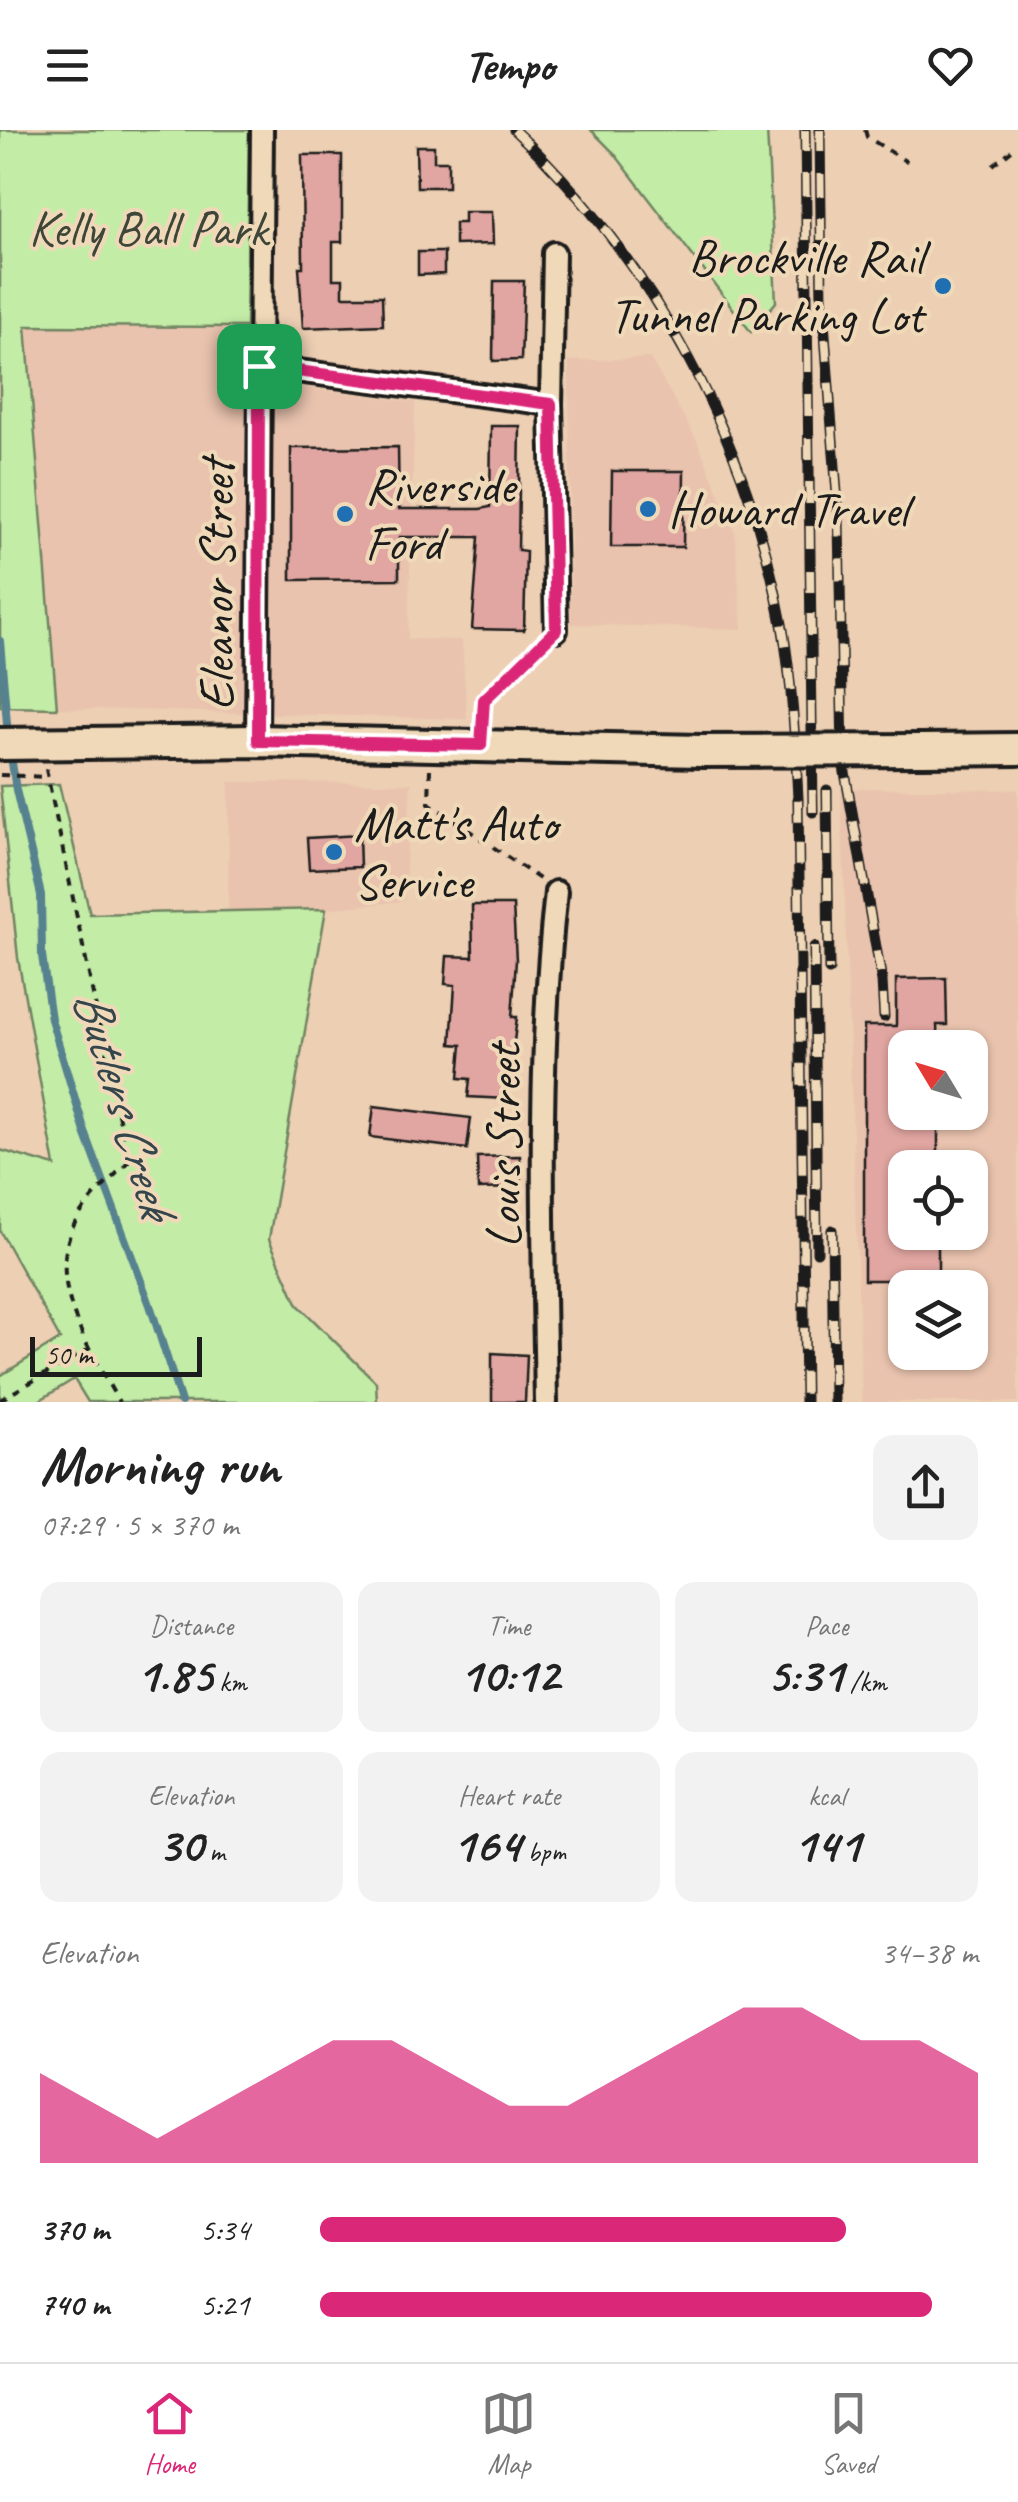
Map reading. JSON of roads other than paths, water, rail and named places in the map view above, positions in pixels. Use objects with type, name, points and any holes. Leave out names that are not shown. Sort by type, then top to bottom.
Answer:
[{"type":"main road","points":[[0,744],[258,741],[701,750],[1018,749]]},
{"type":"street","name":"Eleanor Street","points":[[258,741],[262,130]]},
{"type":"street","points":[[554,253],[551,404],[556,630]]},
{"type":"street","points":[[259,366],[551,404]]},
{"type":"street","name":"Louis Street","points":[[546,1402],[546,1023],[556,892]]},
{"type":"waterway","name":"Butlers Creek","points":[[0,641],[8,735]]},
{"type":"waterway","name":"Butlers Creek","points":[[10,749],[41,895],[42,956],[51,1019],[85,1132],[150,1305],[181,1402]]},
{"type":"railway","points":[[514,130],[564,180],[609,235],[687,356],[745,487],[782,624],[798,798],[805,1402]]},
{"type":"railway","points":[[805,130],[813,812]]},
{"type":"railway","points":[[820,130],[822,305]]},
{"type":"railway","points":[[822,295],[839,520],[843,761],[882,981],[884,1017]]},
{"type":"railway","points":[[827,790],[829,970]]},
{"type":"railway","points":[[814,947],[817,1252]]},
{"type":"railway","points":[[832,1230],[834,1402]]},
{"type":"place","name":"Brockville Rail Tunnel Parking Lot","points":[[943,286]]},
{"type":"place","name":"Howard Travel","points":[[648,509]]},
{"type":"place","name":"Riverside Ford","points":[[345,514]]},
{"type":"place","name":"Matt's Auto Service","points":[[334,852]]},
{"type":"park label","name":"Kelly Ball Park","points":[[148,228]]}]
